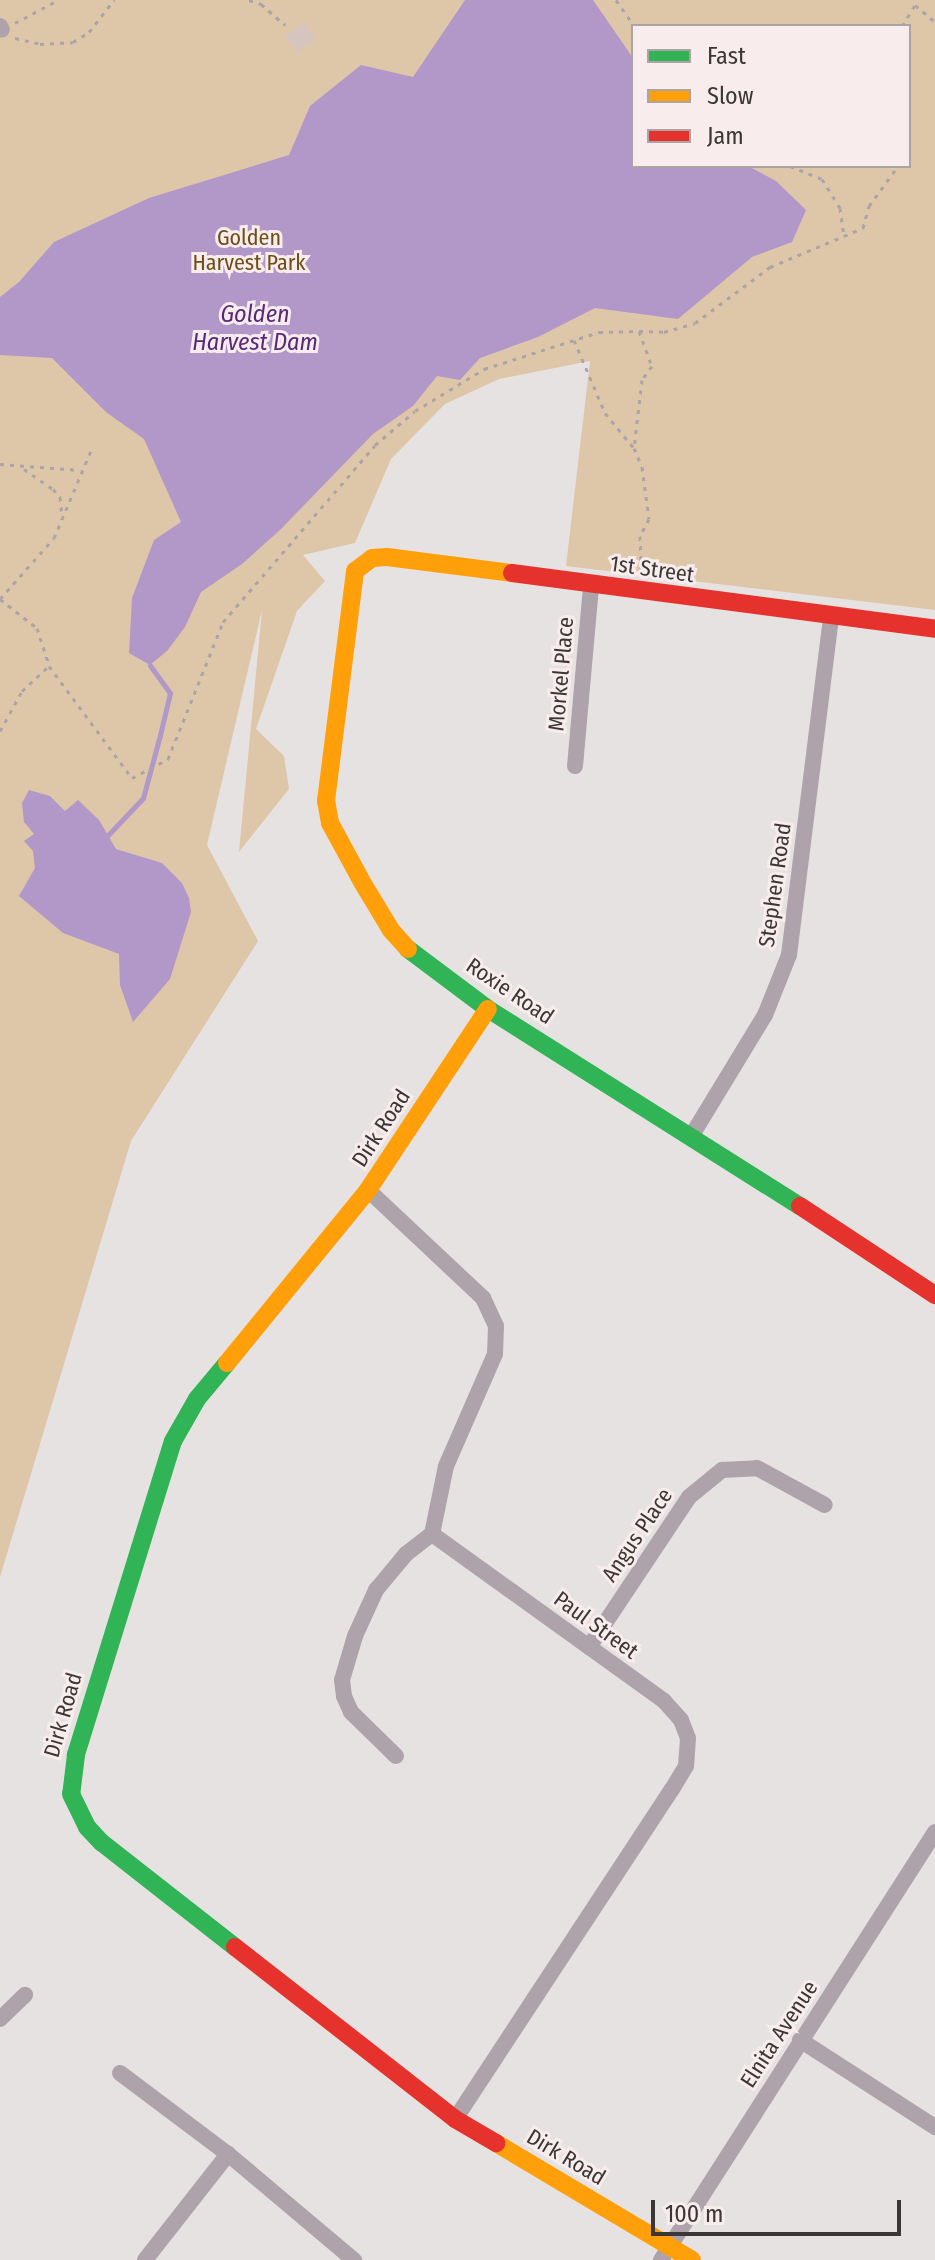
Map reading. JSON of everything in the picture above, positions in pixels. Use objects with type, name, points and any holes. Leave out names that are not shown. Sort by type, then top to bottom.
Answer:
[{"type":"street","name":"1st Street","points":[[364,562],[387,557],[935,629]]},
{"type":"street","name":"Roxie Road","points":[[364,562],[355,571],[349,598],[326,801],[330,823],[391,930],[406,947],[488,1009],[692,1135],[935,1295]]},
{"type":"street","name":"Morkel Place","points":[[575,766],[591,585]]},
{"type":"street","name":"Stephen Road","points":[[692,1135],[765,1015],[789,955],[831,617]]},
{"type":"street","name":"Dirk Road","points":[[488,1009],[368,1190],[205,1389],[173,1441],[152,1500],[76,1755],[71,1794],[87,1827],[101,1842],[455,2119],[665,2253],[692,2260]]},
{"type":"street","points":[[368,1190],[483,1298],[496,1326],[495,1354],[446,1466],[432,1534],[406,1554],[376,1590],[355,1636],[342,1680],[344,1696],[351,1712],[396,1756]]},
{"type":"street","name":"Angus Place","points":[[589,1647],[689,1497],[722,1470],[757,1468],[825,1505]]},
{"type":"street","name":"Paul Street","points":[[432,1534],[664,1701],[681,1720],[688,1738],[686,1766],[455,2119]]},
{"type":"street","name":"Elnita Avenue","points":[[665,2253],[935,1832]]},
{"type":"street","points":[[0,2019],[25,1995]]},
{"type":"street","points":[[800,2040],[935,2127]]},
{"type":"street","points":[[120,2073],[228,2154],[354,2260]]},
{"type":"street","points":[[145,2260],[228,2154]]},
{"type":"path","points":[[58,0],[1,28],[21,43],[73,42],[89,32],[114,0]]},
{"type":"path","points":[[249,0],[261,4],[285,25]]},
{"type":"path","points":[[616,0],[633,24]]},
{"type":"path","points":[[903,24],[915,5],[935,22]]},
{"type":"path","points":[[795,168],[822,179],[840,208],[844,237]]},
{"type":"path","points":[[92,448],[54,538],[0,599],[37,628],[49,666],[132,778],[168,759],[223,622],[375,445],[415,411],[484,369],[599,332],[664,332],[695,323],[739,286],[770,267],[863,228],[869,206],[897,168]]},
{"type":"path","points":[[634,448],[642,380],[652,366],[639,331]]},
{"type":"path","points":[[574,340],[605,413],[634,448],[642,467],[649,519],[640,536],[641,570],[635,592]]},
{"type":"path","points":[[0,464],[82,470]]},
{"type":"path","points":[[20,467],[43,479],[60,497],[63,518]]},
{"type":"path","points":[[0,731],[22,691],[49,666]]},
{"type":"green space","name":"Golden Harvest Park","points":[[0,0],[935,0],[935,610],[566,566],[590,361],[499,379],[445,404],[391,459],[355,543],[303,555],[325,581],[297,611],[256,729],[284,756],[289,789],[239,852],[262,610],[207,845],[258,941],[131,1141],[0,1577]]},
{"type":"water","name":"Golden Harvest Dam","points":[[465,0],[593,0],[631,55],[631,168],[752,168],[776,181],[806,210],[792,242],[752,257],[678,319],[595,308],[538,337],[480,358],[460,380],[437,376],[413,406],[373,434],[280,530],[242,564],[201,592],[185,627],[167,651],[150,665],[129,653],[132,598],[154,540],[181,522],[144,439],[106,412],[52,358],[0,355],[0,297],[19,282],[54,242],[149,198],[289,155],[310,106],[361,65],[413,77]]},
{"type":"water","points":[[29,790],[50,796],[65,811],[78,800],[99,820],[116,849],[162,863],[182,883],[189,898],[191,912],[170,979],[133,1022],[120,985],[119,954],[63,933],[19,896],[35,868],[33,851],[24,841],[34,834],[24,822],[22,803]]},
{"type":"building","points":[[304,22],[316,38],[297,52],[285,36]]},
{"type":"waterway","points":[[108,835],[143,798],[160,735],[170,693],[150,665]]},
{"type":"traffic: fast","points":[[408,949],[488,1009],[800,1206]]},
{"type":"traffic: fast","points":[[227,1363],[197,1399],[173,1441],[76,1755],[71,1794],[87,1827],[101,1842],[235,1947]]},
{"type":"traffic: slow","points":[[408,949],[391,930],[361,880],[330,823],[326,801],[355,571],[372,558],[387,557],[512,573]]},
{"type":"traffic: slow","points":[[227,1363],[368,1190],[488,1009]]},
{"type":"traffic: slow","points":[[496,2143],[692,2260]]},
{"type":"traffic: jam","points":[[512,573],[935,629]]},
{"type":"traffic: jam","points":[[800,1206],[935,1295]]},
{"type":"traffic: jam","points":[[235,1947],[455,2119],[496,2143]]}]
